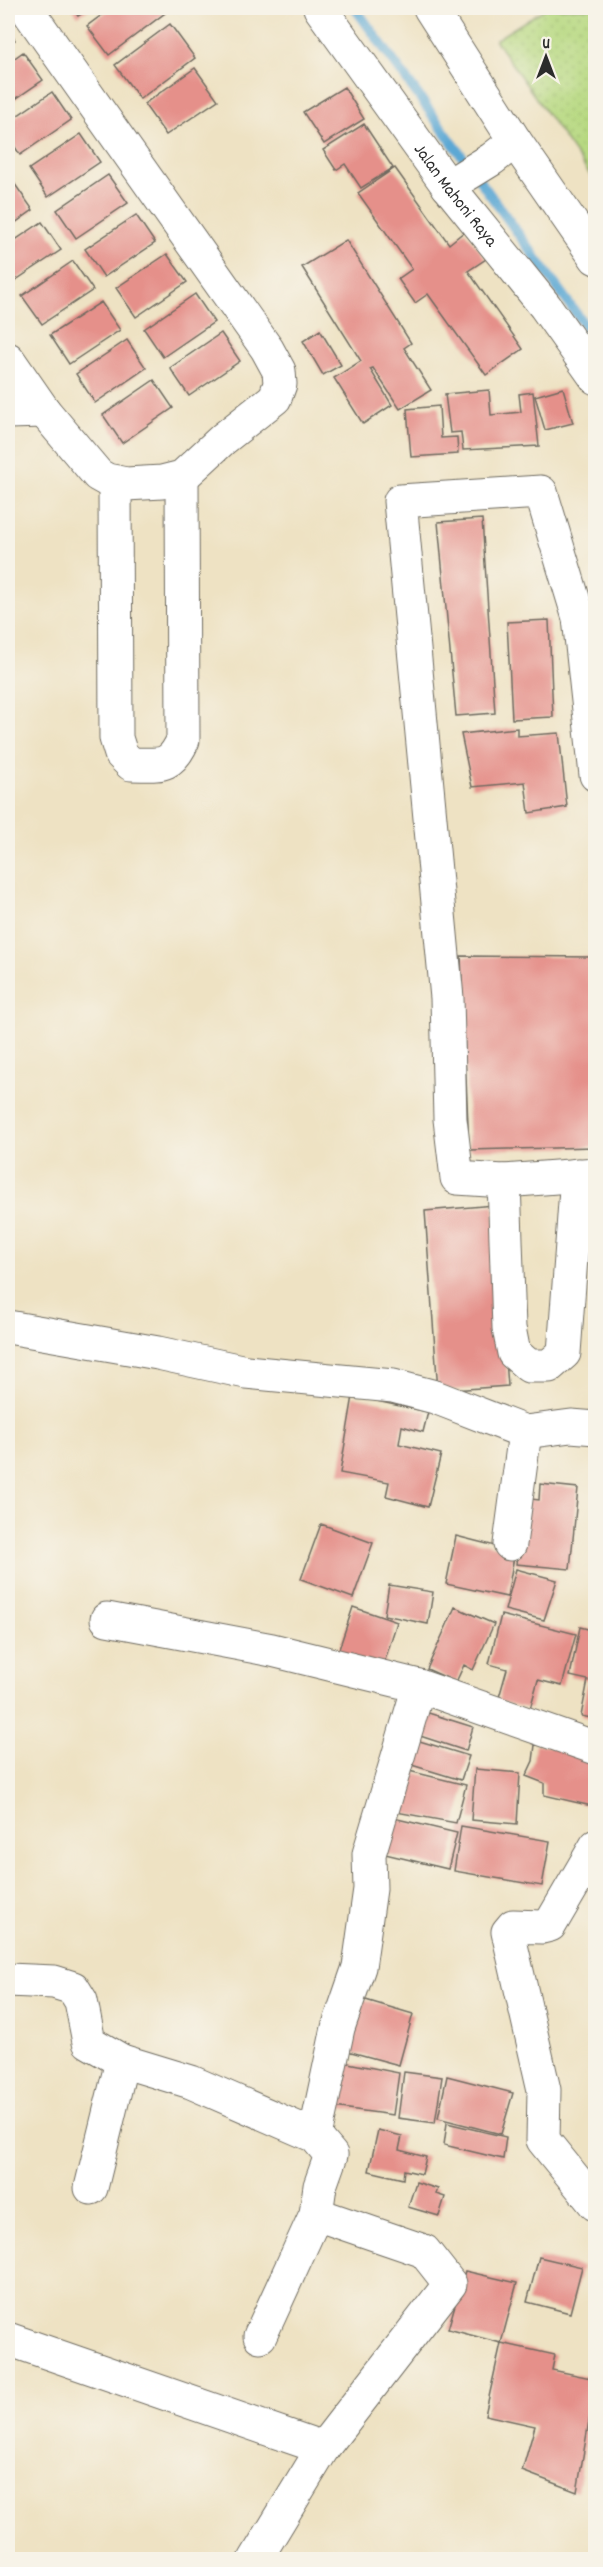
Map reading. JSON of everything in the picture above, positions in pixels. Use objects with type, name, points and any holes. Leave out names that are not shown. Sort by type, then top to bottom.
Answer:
[{"type":"street","points":[[8,359],[44,411],[98,475],[114,482],[162,482],[182,477],[223,439],[275,398],[280,384],[279,370],[267,349],[26,8]]},
{"type":"street","name":"Jalan Mahoni Raya","points":[[320,8],[545,306],[596,378]]},
{"type":"street","points":[[430,8],[504,150],[596,258]]},
{"type":"street","points":[[453,183],[504,150]]},
{"type":"street","points":[[8,412],[44,411]]},
{"type":"street","points":[[114,482],[116,738],[121,754],[131,764],[164,765],[176,756],[183,740],[182,477]]},
{"type":"street","points":[[504,1181],[509,1328],[514,1353],[529,1366],[549,1366],[564,1353],[586,1175],[504,1181],[457,1178],[450,1119],[446,987],[400,501],[541,492],[579,618],[596,775]]},
{"type":"street","points":[[8,1327],[158,1353],[246,1372],[393,1386],[435,1397],[525,1432],[571,1426],[596,1428]]},
{"type":"street","points":[[510,1544],[525,1432]]},
{"type":"street","points":[[107,1619],[272,1650],[419,1686],[596,1748]]},
{"type":"street","points":[[315,2136],[338,2028],[359,1967],[370,1889],[369,1854],[419,1686]]},
{"type":"street","points":[[595,2204],[543,2140],[544,2090],[508,1932],[513,1926],[550,1925],[596,1846]]},
{"type":"street","points":[[8,1980],[54,1982],[73,1988],[81,2001],[89,2042],[122,2061],[191,2082],[315,2136],[331,2155],[320,2186],[316,2214],[260,2336]]},
{"type":"street","points":[[91,2188],[122,2061]]},
{"type":"street","points":[[255,2559],[323,2448],[450,2284],[433,2259],[424,2251],[391,2237],[316,2214]]},
{"type":"street","points":[[8,2340],[323,2448]]},
{"type":"green space","points":[[546,8],[595,8],[595,182],[495,40]]},
{"type":"building","points":[[72,8],[91,8],[78,16]]},
{"type":"building","points":[[111,8],[161,8],[165,13],[109,55],[87,26]]},
{"type":"building","points":[[170,24],[195,58],[140,99],[115,65]]},
{"type":"building","points":[[8,29],[15,40],[8,45]]},
{"type":"building","points":[[23,52],[43,80],[8,104],[8,63]]},
{"type":"building","points":[[195,68],[218,100],[166,135],[144,104]]},
{"type":"building","points":[[344,87],[364,119],[324,144],[303,112]]},
{"type":"building","points":[[52,92],[71,120],[20,155],[8,136],[8,122]]},
{"type":"building","points":[[364,124],[393,168],[361,188],[345,164],[336,170],[323,150]]},
{"type":"building","points":[[81,134],[100,162],[48,197],[29,169]]},
{"type":"building","points":[[395,168],[449,244],[465,231],[486,259],[468,271],[523,349],[486,375],[428,294],[415,303],[398,279],[412,269],[358,193]]},
{"type":"building","points":[[108,175],[128,203],[76,238],[57,210]]},
{"type":"building","points":[[14,183],[33,210],[8,228],[8,187]]},
{"type":"building","points":[[136,215],[155,243],[104,277],[85,249]]},
{"type":"building","points":[[42,222],[61,250],[10,284],[8,281],[8,245]]},
{"type":"building","points":[[346,240],[411,343],[404,348],[431,390],[400,409],[373,368],[370,369],[392,405],[363,424],[334,378],[361,361],[302,267]]},
{"type":"building","points":[[167,254],[187,282],[136,317],[116,288]]},
{"type":"building","points":[[73,261],[93,290],[42,324],[22,296]]},
{"type":"building","points":[[195,294],[214,322],[163,357],[144,329]]},
{"type":"building","points":[[101,302],[120,330],[69,364],[50,335]]},
{"type":"building","points":[[320,330],[341,365],[323,375],[303,341]]},
{"type":"building","points":[[221,333],[240,361],[189,396],[170,368]]},
{"type":"building","points":[[127,340],[146,368],[95,403],[76,374]]},
{"type":"building","points":[[154,380],[173,408],[122,443],[103,415]]},
{"type":"building","points":[[563,388],[573,423],[545,430],[535,396]]},
{"type":"building","points":[[489,390],[491,415],[521,412],[519,394],[533,392],[539,446],[463,450],[461,432],[450,433],[445,394]]},
{"type":"building","points":[[439,406],[441,438],[457,437],[458,454],[411,457],[407,409]]},
{"type":"building","points":[[482,519],[495,713],[456,716],[438,522]]},
{"type":"building","points":[[549,620],[553,717],[512,719],[507,622]]},
{"type":"building","points":[[517,728],[517,736],[559,733],[567,807],[529,813],[525,782],[472,787],[461,734]]},
{"type":"building","points":[[461,956],[596,957],[596,1147],[469,1150]]},
{"type":"building","points":[[494,1205],[508,1386],[438,1391],[425,1211]]},
{"type":"building","points":[[353,1396],[428,1412],[423,1432],[402,1426],[399,1444],[441,1454],[428,1507],[386,1496],[389,1482],[340,1473]]},
{"type":"building","points":[[540,1484],[578,1488],[570,1569],[516,1564],[523,1498],[539,1500]]},
{"type":"building","points":[[321,1524],[373,1543],[353,1598],[301,1579]]},
{"type":"building","points":[[456,1536],[515,1551],[507,1597],[446,1584]]},
{"type":"building","points":[[516,1569],[557,1580],[544,1620],[505,1610]]},
{"type":"building","points":[[389,1585],[433,1592],[428,1624],[384,1615]]},
{"type":"building","points":[[353,1607],[397,1622],[382,1670],[337,1655]]},
{"type":"building","points":[[455,1607],[494,1624],[473,1670],[464,1665],[456,1682],[427,1669]]},
{"type":"building","points":[[501,1615],[576,1634],[562,1686],[538,1680],[530,1709],[498,1701],[507,1669],[489,1664]]},
{"type":"building","points":[[580,1627],[596,1631],[596,1719],[581,1716],[588,1680],[570,1676]]},
{"type":"building","points":[[419,1710],[473,1727],[466,1751],[411,1733]]},
{"type":"building","points":[[413,1739],[469,1756],[461,1780],[405,1763]]},
{"type":"building","points":[[535,1745],[596,1751],[596,1807],[544,1795],[544,1783],[526,1776],[533,1761]]},
{"type":"building","points":[[475,1769],[520,1773],[517,1824],[471,1820]]},
{"type":"building","points":[[405,1770],[466,1785],[456,1823],[396,1812]]},
{"type":"building","points":[[389,1817],[457,1833],[448,1869],[381,1853]]},
{"type":"building","points":[[461,1826],[550,1841],[542,1886],[454,1871]]},
{"type":"building","points":[[359,1998],[413,2014],[399,2065],[340,2049]]},
{"type":"building","points":[[343,2062],[399,2073],[393,2115],[334,2107]]},
{"type":"building","points":[[404,2072],[442,2077],[435,2123],[398,2118]]},
{"type":"building","points":[[447,2076],[513,2093],[501,2134],[438,2118]]},
{"type":"building","points":[[447,2123],[506,2137],[503,2159],[444,2145]]},
{"type":"building","points":[[378,2130],[402,2136],[399,2150],[426,2157],[422,2174],[404,2170],[403,2179],[369,2171]]},
{"type":"building","points":[[416,2182],[438,2189],[436,2194],[445,2197],[439,2216],[408,2207]]},
{"type":"building","points":[[539,2257],[582,2267],[570,2313],[527,2302]]},
{"type":"building","points":[[465,2271],[517,2283],[501,2343],[448,2329]]},
{"type":"building","points":[[501,2343],[555,2355],[552,2370],[596,2379],[577,2492],[522,2471],[535,2426],[485,2415]]},
{"type":"waterway","points":[[355,8],[596,341]]}]
